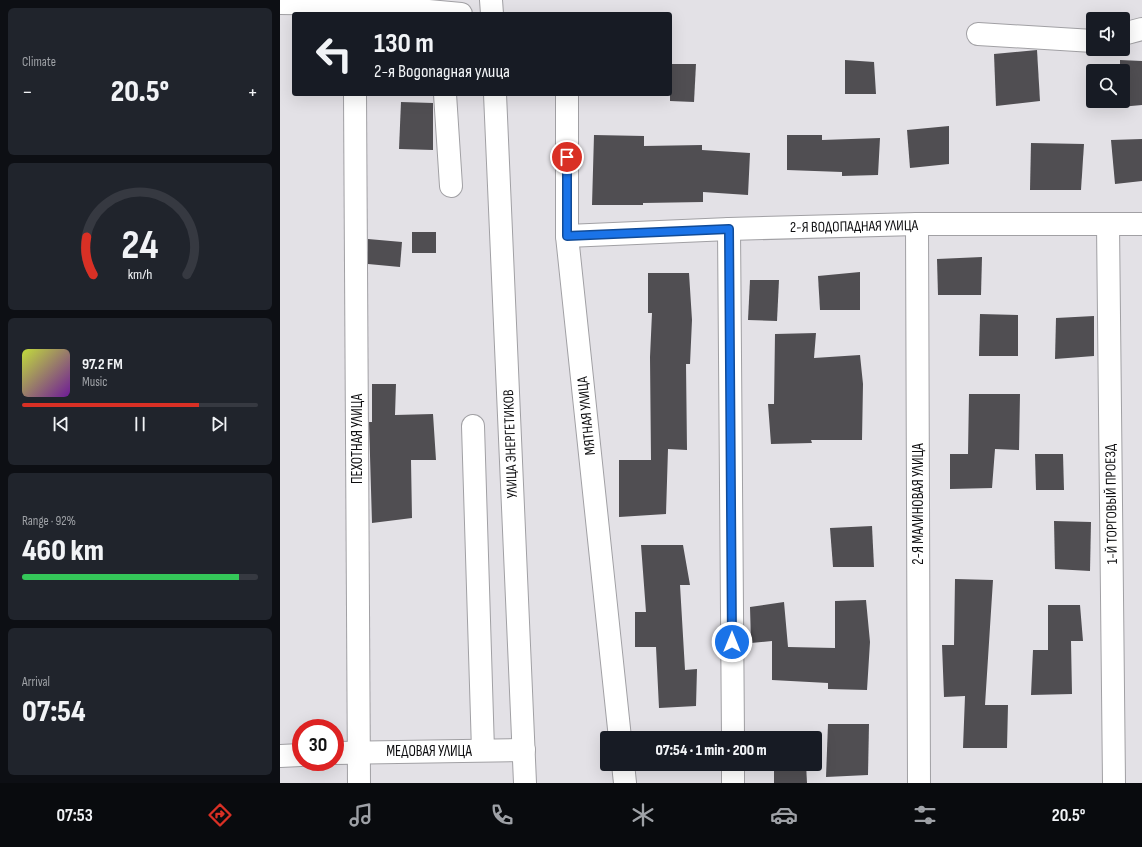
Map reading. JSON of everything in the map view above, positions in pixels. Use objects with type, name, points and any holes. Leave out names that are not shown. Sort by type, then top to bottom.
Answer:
[{"type":"street","points":[[491,0],[492,12]]},
{"type":"street","points":[[280,3],[418,12]]},
{"type":"street","points":[[1130,32],[1142,29]]},
{"type":"street","points":[[978,34],[1086,41]]},
{"type":"street","name":"ПЕХОТНАЯ УЛИЦА","points":[[355,96],[359,783]]},
{"type":"street","points":[[445,96],[451,186]]},
{"type":"street","name":"МЯТНАЯ УЛИЦА","points":[[567,96],[567,236],[619,731]]},
{"type":"street","name":"УЛИЦА ЭНЕРГЕТИКОВ","points":[[495,99],[525,783]]},
{"type":"street","name":"2-Я ВОДОПАДНАЯ УЛИЦА","points":[[567,236],[729,229],[917,224],[1142,224]]},
{"type":"street","name":"2-Я МАЛИНОВАЯ УЛИЦА","points":[[917,224],[919,783]]},
{"type":"street","name":"1-Й ТОРГОВЫЙ ПРОЕЗД","points":[[1108,224],[1114,783]]},
{"type":"street","points":[[729,229],[733,731]]},
{"type":"street","points":[[473,426],[483,750]]},
{"type":"street","name":"МЕДОВАЯ УЛИЦА","points":[[344,752],[524,750]]},
{"type":"street","points":[[280,756],[292,755]]},
{"type":"street","points":[[624,771],[625,783]]},
{"type":"street","points":[[733,771],[733,783]]},
{"type":"building","points":[[1037,50],[1040,101],[996,106],[994,54]]},
{"type":"building","points":[[845,60],[874,62],[876,94],[845,94]]},
{"type":"building","points":[[1120,60],[1142,61],[1142,105],[1130,106],[1130,64],[1120,64]]},
{"type":"building","points":[[672,64],[696,64],[694,102],[670,101],[670,96],[672,96]]},
{"type":"building","points":[[401,102],[433,103],[433,150],[399,149]]},
{"type":"building","points":[[949,126],[949,164],[910,168],[907,130]]},
{"type":"building","points":[[594,135],[644,136],[644,146],[702,145],[702,150],[750,153],[748,195],[703,192],[703,202],[643,203],[643,205],[592,205]]},
{"type":"building","points":[[787,135],[822,135],[822,140],[880,138],[878,175],[842,176],[842,172],[787,170]]},
{"type":"building","points":[[1142,139],[1142,181],[1115,184],[1111,140]]},
{"type":"building","points":[[1031,143],[1084,144],[1081,190],[1030,190]]},
{"type":"building","points":[[412,232],[436,232],[436,253],[412,253]]},
{"type":"building","points":[[368,239],[402,242],[400,267],[368,264]]},
{"type":"building","points":[[982,257],[981,295],[938,295],[937,259]]},
{"type":"building","points":[[860,272],[860,310],[820,310],[818,276]]},
{"type":"building","points":[[648,273],[689,273],[692,320],[690,364],[686,364],[687,450],[668,449],[666,514],[619,517],[619,460],[651,460],[650,357],[652,313],[648,313]]},
{"type":"building","points":[[750,280],[779,280],[777,321],[748,320]]},
{"type":"building","points":[[980,314],[1018,315],[1018,356],[979,356]]},
{"type":"building","points":[[1094,316],[1094,356],[1055,359],[1056,318]]},
{"type":"building","points":[[816,333],[814,358],[860,355],[863,384],[862,440],[811,440],[812,443],[771,444],[768,404],[774,404],[775,334]]},
{"type":"building","points":[[372,384],[396,384],[395,415],[433,414],[436,460],[411,460],[412,518],[372,523],[369,422],[372,422]]},
{"type":"building","points":[[969,394],[1020,394],[1019,450],[995,449],[992,488],[950,489],[950,454],[968,454]]},
{"type":"building","points":[[1035,454],[1063,454],[1064,490],[1036,490]]},
{"type":"building","points":[[1054,521],[1091,522],[1090,571],[1055,569]]},
{"type":"building","points":[[872,526],[874,567],[833,567],[830,528]]},
{"type":"building","points":[[641,545],[683,545],[690,585],[680,585],[685,670],[697,669],[696,706],[659,708],[656,647],[635,647],[635,612],[646,612]]},
{"type":"building","points":[[955,579],[993,580],[985,705],[1008,705],[1007,748],[963,748],[965,696],[944,697],[942,645],[954,645]]},
{"type":"building","points":[[866,600],[870,642],[867,690],[828,689],[828,683],[772,680],[772,641],[751,643],[750,607],[784,602],[788,647],[835,648],[835,601]]},
{"type":"building","points":[[1048,605],[1080,605],[1083,641],[1071,641],[1072,694],[1031,695],[1033,650],[1048,650]]},
{"type":"building","points":[[828,724],[869,724],[868,775],[826,777]]},
{"type":"building","points":[[774,771],[806,771],[807,783],[774,783]]},
{"type":"route","points":[[567,157],[567,236],[729,229],[732,642]]}]
